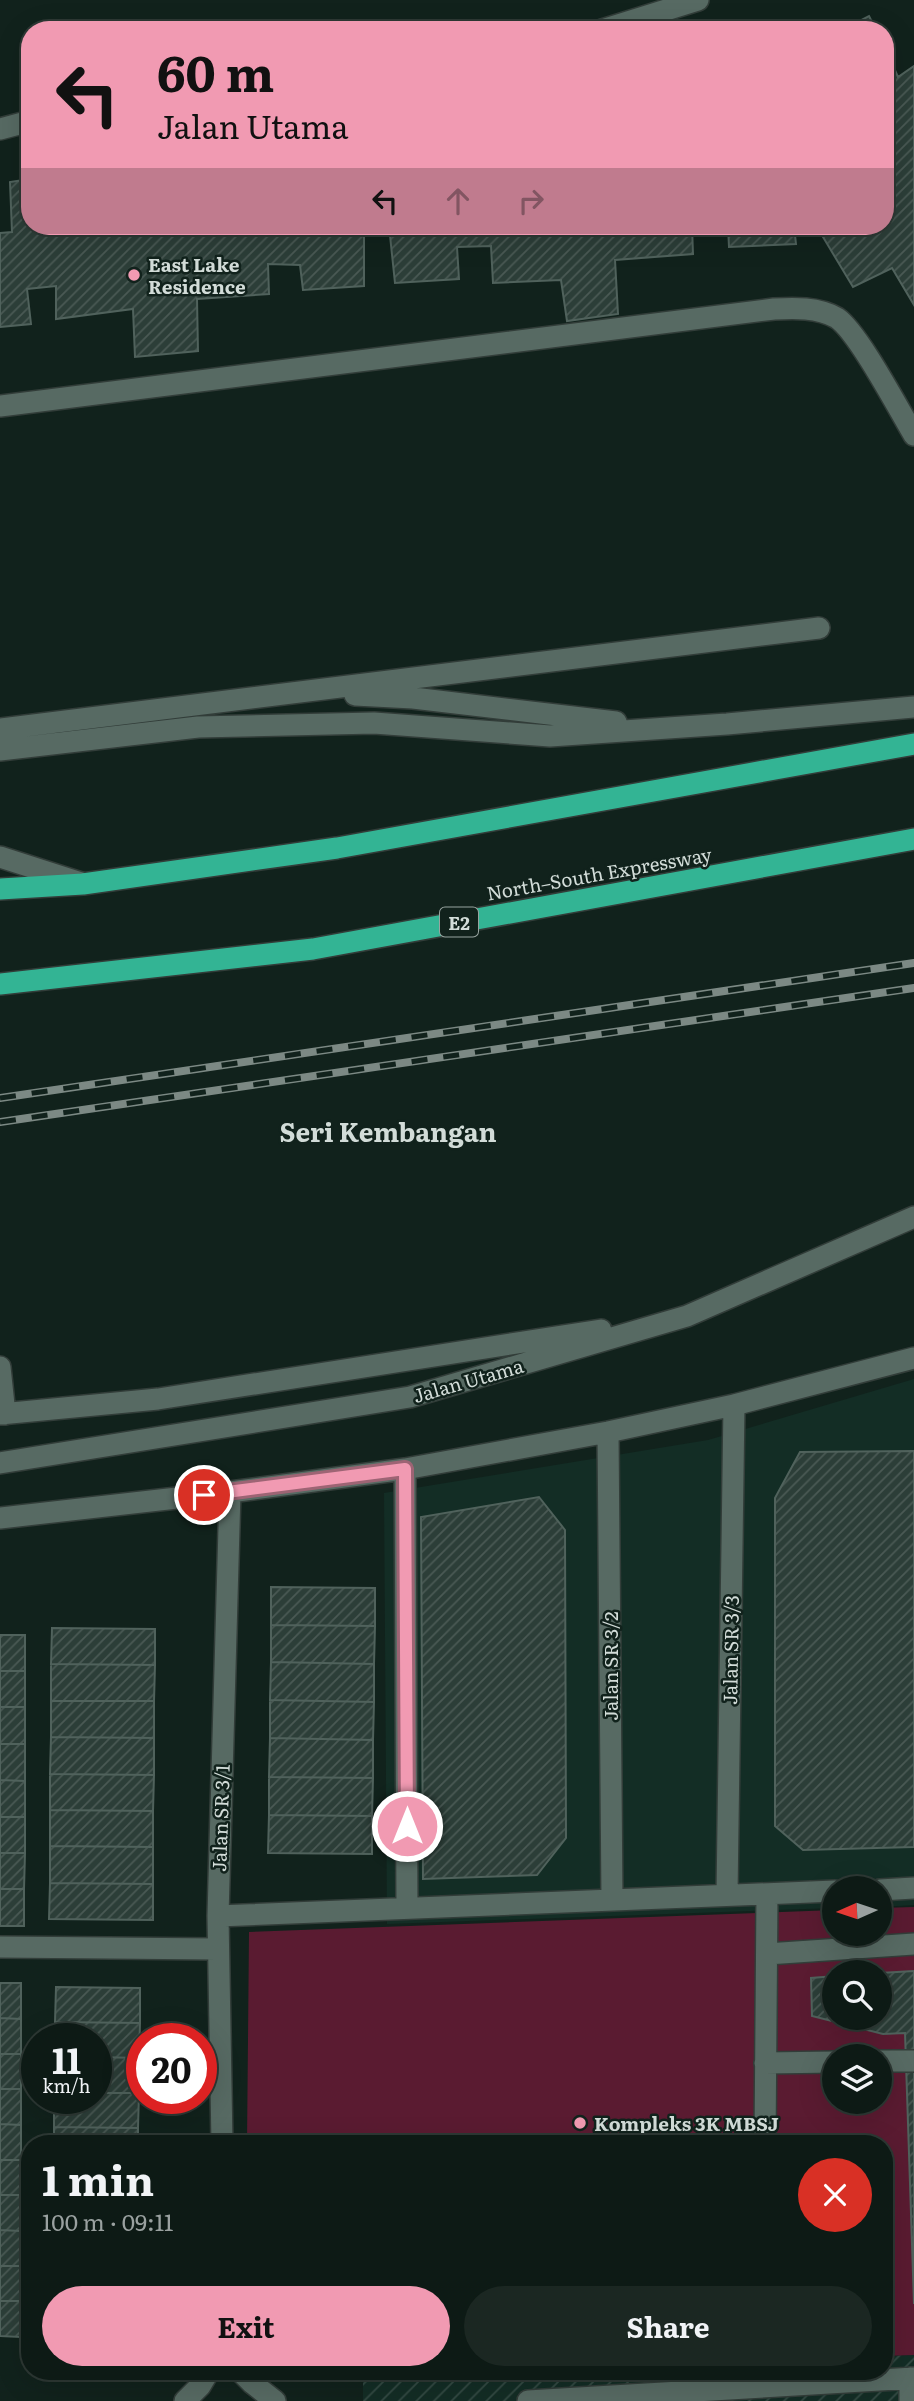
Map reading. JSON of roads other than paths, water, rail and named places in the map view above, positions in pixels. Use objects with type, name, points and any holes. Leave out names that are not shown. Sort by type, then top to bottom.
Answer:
[{"type":"highway","points":[[0,889],[83,884],[337,848],[914,744]]},
{"type":"highway","name":"North–South Expressway","points":[[0,984],[313,949],[914,839]]},
{"type":"street","points":[[631,21],[698,0]]},
{"type":"street","points":[[0,129],[21,123]]},
{"type":"street","points":[[0,406],[801,307],[837,319],[868,359],[914,435]]},
{"type":"street","points":[[0,729],[819,628]]},
{"type":"street","points":[[297,692],[413,698],[670,728]]},
{"type":"street","points":[[0,750],[198,727],[374,723],[550,736],[914,707]]},
{"type":"street","points":[[0,857],[83,884]]},
{"type":"street","name":"Jalan Utama","points":[[0,1463],[410,1397],[687,1316],[914,1217]]},
{"type":"street","points":[[0,1367],[3,1414],[158,1399],[687,1316]]},
{"type":"street","points":[[0,1518],[230,1493],[405,1469],[608,1432],[734,1405],[914,1358]]},
{"type":"street","name":"Jalan SR 3/3","points":[[727,1895],[734,1405]]},
{"type":"street","name":"Jalan SR 3/2","points":[[608,1432],[612,1900]]},
{"type":"street","points":[[405,1469],[407,1908]]},
{"type":"street","name":"Jalan SR 3/1","points":[[222,2135],[218,1916],[230,1493]]},
{"type":"street","points":[[892,1889],[914,1888]]},
{"type":"street","points":[[218,1916],[822,1892]]},
{"type":"street","points":[[765,2135],[766,1894]]},
{"type":"street","points":[[767,1954],[914,1944]]},
{"type":"street","points":[[0,1947],[218,1948]]},
{"type":"street","points":[[892,2061],[914,2061]]},
{"type":"street","points":[[765,2063],[822,2062]]},
{"type":"street","points":[[779,2380],[860,2391],[912,2378],[911,2401]]},
{"type":"street","points":[[185,2401],[204,2380]]},
{"type":"street","points":[[248,2380],[275,2401]]},
{"type":"street","points":[[528,2401],[633,2398],[751,2380]]},
{"type":"railway","points":[[0,1098],[914,963]]},
{"type":"railway","points":[[0,1122],[914,988]]},
{"type":"place","name":"East Lake Residence","points":[[134,275]]},
{"type":"place","name":"Kompleks 3K MBSJ","points":[[580,2123]]},
{"type":"district","name":"Seri Kembangan","points":[[388,1130]]}]
